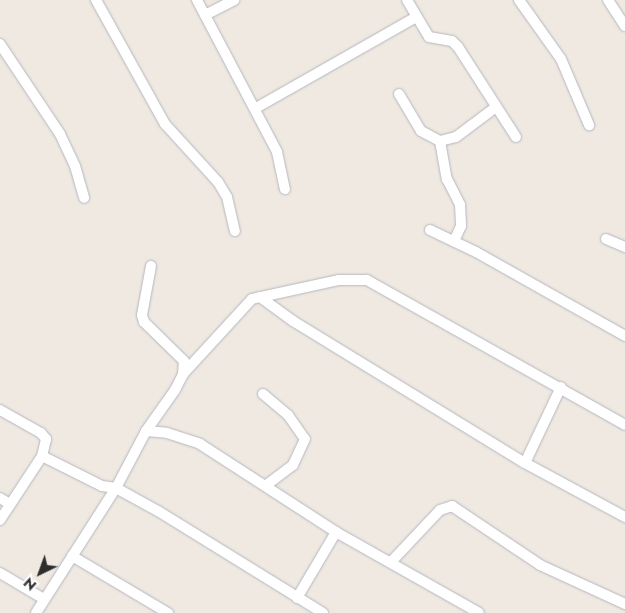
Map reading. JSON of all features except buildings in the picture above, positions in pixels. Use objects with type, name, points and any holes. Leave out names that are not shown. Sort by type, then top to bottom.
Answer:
[{"type":"street","points":[[96,0],[165,124],[218,182],[227,197],[235,231]]},
{"type":"street","points":[[197,0],[256,108],[276,152],[285,190]]},
{"type":"street","points":[[205,15],[234,0]]},
{"type":"street","points":[[407,0],[430,37],[452,41],[458,47],[516,137]]},
{"type":"street","points":[[519,0],[561,60],[589,125]]},
{"type":"street","points":[[608,0],[625,26]]},
{"type":"street","points":[[256,108],[416,16]]},
{"type":"street","points":[[0,44],[60,134],[75,166],[84,198]]},
{"type":"street","points":[[398,94],[421,131],[440,141],[456,137],[496,107]]},
{"type":"street","points":[[440,141],[447,179],[460,205],[461,226],[454,241]]},
{"type":"street","points":[[430,230],[454,241],[625,336]]},
{"type":"street","points":[[606,239],[625,247]]},
{"type":"street","points":[[151,266],[142,315],[148,328],[184,361],[183,374]]},
{"type":"street","points":[[36,613],[116,488],[146,432],[183,374],[252,299],[339,280],[367,280],[561,387],[625,425]]},
{"type":"street","points":[[260,297],[293,321],[525,463],[625,517]]},
{"type":"street","points":[[525,463],[561,387]]},
{"type":"street","points":[[263,394],[288,415],[305,440],[293,465],[266,485]]},
{"type":"street","points":[[0,410],[41,433],[46,440],[42,456],[0,520]]},
{"type":"street","points":[[146,432],[167,433],[200,444],[336,532],[479,613]]},
{"type":"street","points":[[42,456],[102,486],[116,488],[323,613]]},
{"type":"street","points":[[0,498],[10,504]]},
{"type":"street","points":[[391,562],[440,510],[452,506],[540,565],[625,604]]},
{"type":"street","points":[[297,598],[336,532]]},
{"type":"street","points":[[72,556],[168,613]]},
{"type":"street","points":[[0,573],[44,599]]}]
